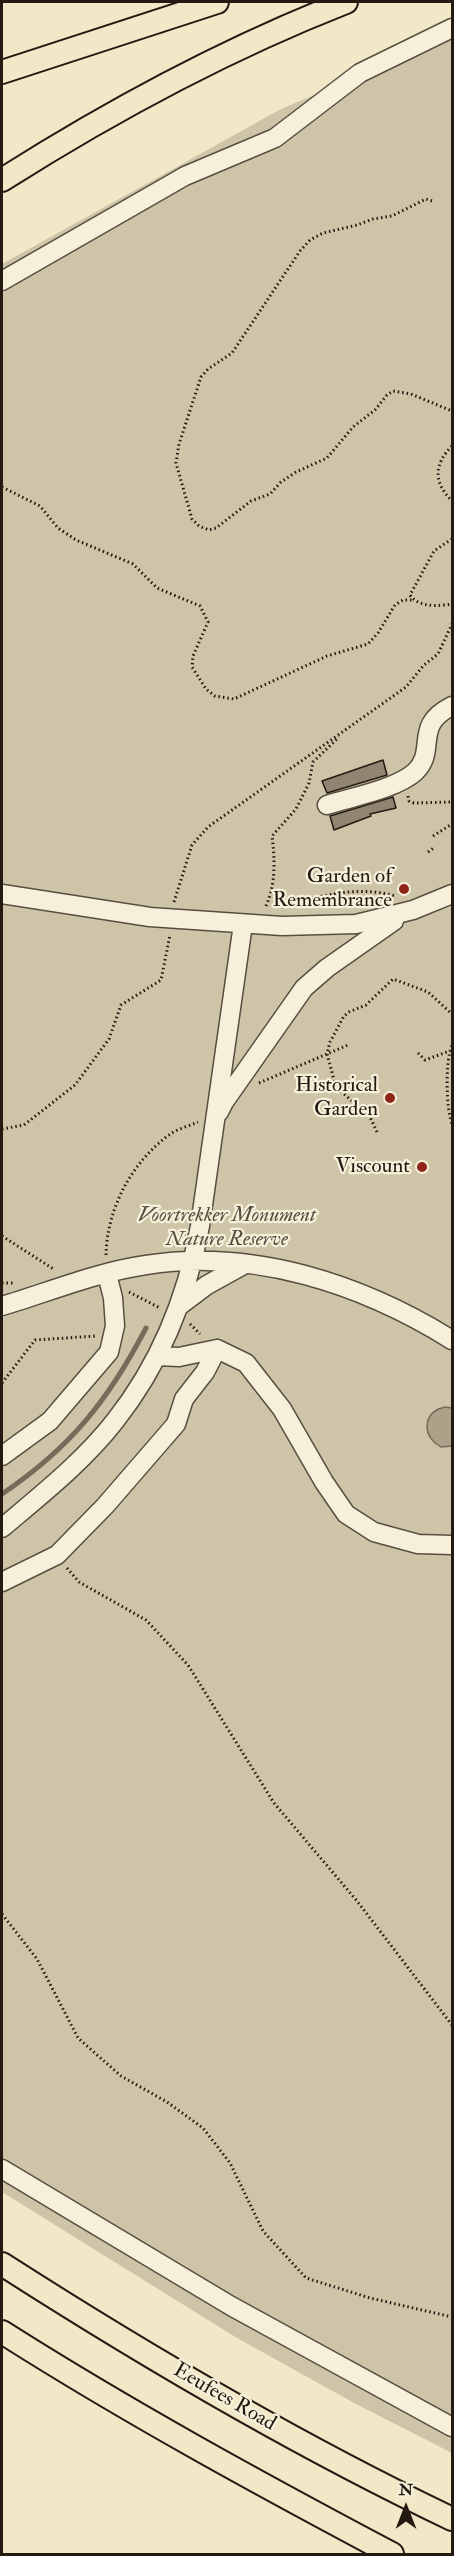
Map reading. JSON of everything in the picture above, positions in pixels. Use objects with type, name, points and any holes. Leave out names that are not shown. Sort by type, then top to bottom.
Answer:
[{"type":"main road","points":[[2,72],[217,2]]},
{"type":"main road","points":[[2,180],[93,124],[169,84],[288,25],[346,2]]},
{"type":"main road","name":"Eeufees Road","points":[[2,2264],[108,2332],[271,2425],[384,2487],[453,2519]]},
{"type":"main road","points":[[2,2332],[56,2366],[278,2494],[392,2554]]},
{"type":"street","points":[[2,280],[185,176],[275,138],[360,73],[453,28]]},
{"type":"street","points":[[327,805],[398,782],[415,772],[424,759],[429,727],[435,717],[453,706]]},
{"type":"street","points":[[2,894],[150,917],[269,926],[356,924],[408,904],[453,894]]},
{"type":"street","points":[[207,1126],[304,988],[388,924],[408,904]]},
{"type":"street","points":[[2,1528],[77,1463],[115,1421],[157,1356],[173,1309],[194,1260],[207,1126],[243,924]]},
{"type":"street","points":[[2,1306],[143,1265],[194,1260],[244,1264],[327,1281],[382,1301],[453,1340]]},
{"type":"street","points":[[173,1309],[207,1285],[244,1264]]},
{"type":"street","points":[[2,1456],[50,1421],[109,1352],[113,1334],[114,1308],[108,1274]]},
{"type":"street","points":[[157,1356],[179,1357],[217,1349],[246,1363],[282,1409],[324,1482],[346,1514],[374,1532],[418,1544],[453,1545]]},
{"type":"street","points":[[2,1582],[57,1555],[105,1506],[176,1424],[184,1399],[205,1372],[217,1349]]},
{"type":"street","points":[[2,1513],[45,1492]]},
{"type":"street","points":[[2,1519],[45,1492]]},
{"type":"street","points":[[2,2169],[231,2306],[453,2427]]},
{"type":"path","points":[[432,201],[426,199],[392,216],[333,230],[310,240],[300,251],[231,353],[208,369],[201,377],[179,444],[176,463],[192,519],[209,531],[223,524],[251,501],[270,494],[281,482],[296,472],[327,458],[353,427],[375,410],[393,391],[411,394],[453,411]]},
{"type":"path","points":[[453,446],[440,459],[437,467],[440,481],[453,501]]},
{"type":"path","points":[[2,487],[40,506],[58,528],[76,540],[133,564],[157,588],[200,606],[208,622],[193,656],[192,667],[206,689],[215,696],[234,699],[327,656],[368,644],[378,633],[395,605],[403,600],[414,600],[434,606],[453,604]]},
{"type":"path","points":[[414,600],[410,595],[434,551],[453,539]]},
{"type":"path","points":[[173,913],[174,902],[192,845],[208,827],[406,687],[424,665],[438,654],[453,624]]},
{"type":"path","points":[[243,924],[267,906],[273,883],[275,859],[272,836],[296,809],[309,783],[313,762],[344,732]]},
{"type":"path","points":[[411,789],[408,796],[409,801],[453,802]]},
{"type":"path","points":[[433,836],[453,824]]},
{"type":"path","points":[[428,852],[435,847]]},
{"type":"path","points":[[269,926],[271,917],[279,908],[342,892],[382,892],[408,904]]},
{"type":"path","points":[[2,1129],[24,1125],[75,1085],[109,1039],[121,1005],[161,980],[171,927]]},
{"type":"path","points":[[377,1132],[370,1117],[336,1088],[327,1054],[330,1042],[344,1016],[366,1005],[393,979],[428,992],[453,1014]]},
{"type":"path","points":[[254,1085],[348,1045]]},
{"type":"path","points":[[453,1046],[450,1050],[446,1074],[449,1117],[453,1124]]},
{"type":"path","points":[[418,1053],[425,1060],[450,1050]]},
{"type":"path","points":[[173,1309],[108,1274],[106,1237],[112,1212],[141,1159],[170,1134],[207,1126]]},
{"type":"path","points":[[2,1236],[77,1283]]},
{"type":"path","points":[[2,1383],[35,1340],[113,1334]]},
{"type":"path","points":[[57,1555],[79,1582],[146,1620],[188,1665],[274,1803],[357,1901],[453,2025]]},
{"type":"path","points":[[2,1914],[37,1959],[78,2038],[121,2076],[167,2102],[203,2128],[230,2163],[263,2231],[306,2278],[370,2298],[453,2317]]},
{"type":"green space","name":"Voortrekker Monument Nature Reserve","points":[[452,37],[452,2453],[356,2404],[237,2338],[2,2192],[2,264],[281,109]]},
{"type":"shaded area","points":[[445,1407],[452,1408],[452,1446],[441,1447],[431,1438],[427,1427],[433,1412]]},
{"type":"building","points":[[383,760],[387,775],[327,793],[322,781]]},
{"type":"building","points":[[393,797],[396,808],[370,814],[371,816],[334,830],[330,816]]},
{"type":"waterway","points":[[2,1494],[48,1459],[85,1421],[117,1378],[146,1328]]},
{"type":"place","name":"Garden of Remembrance","points":[[404,889]]},
{"type":"place","name":"Historical Garden","points":[[390,1098]]},
{"type":"place","name":"Viscount","points":[[422,1167]]}]
